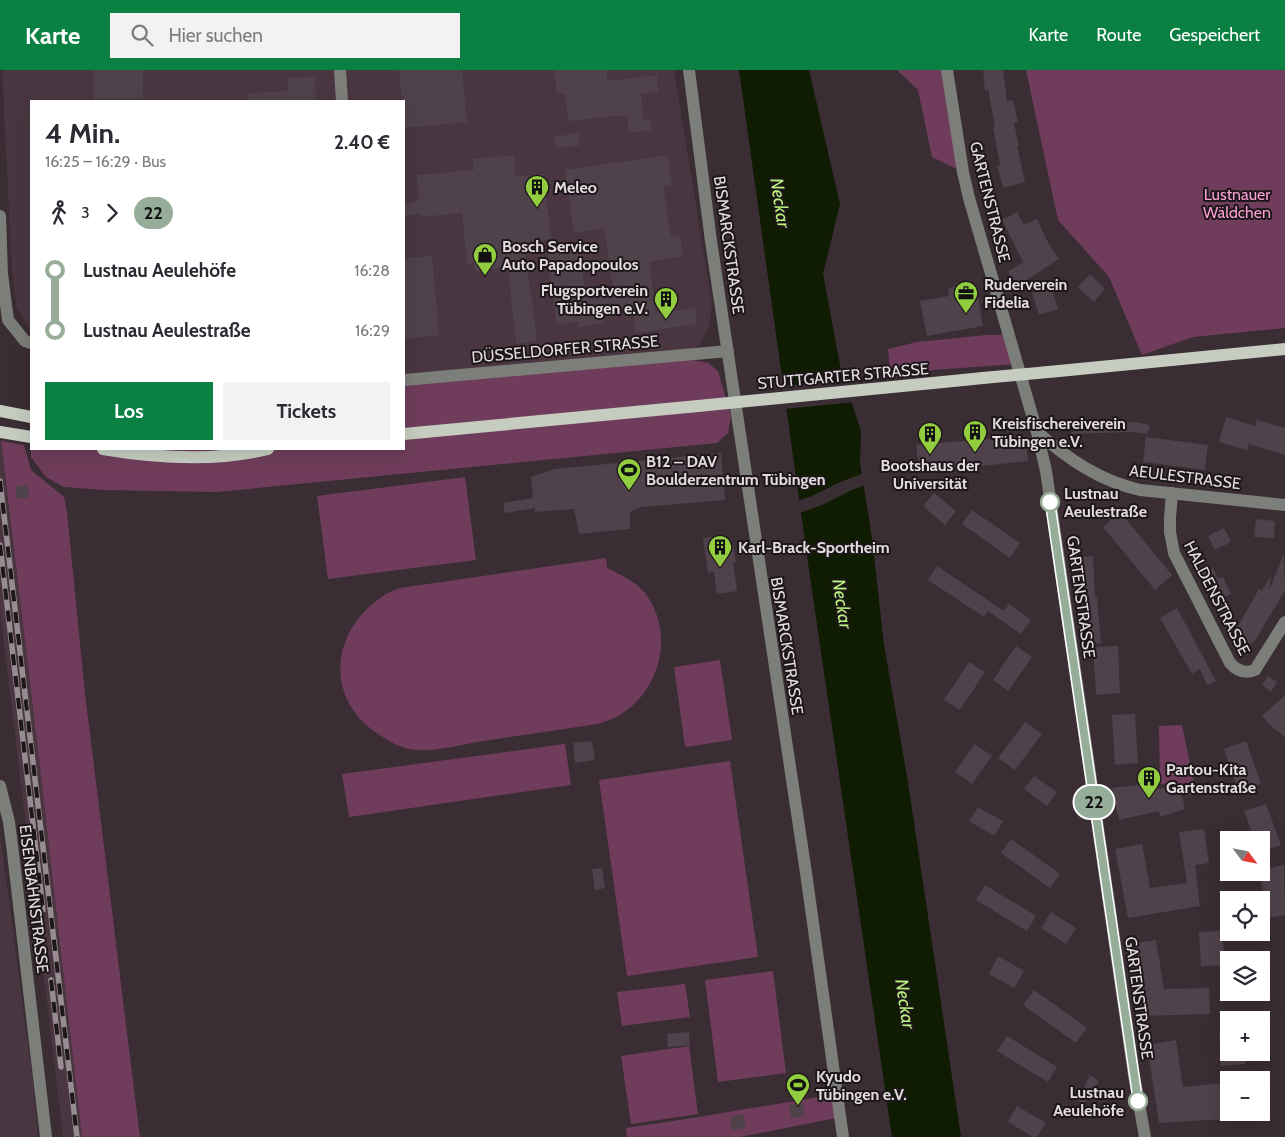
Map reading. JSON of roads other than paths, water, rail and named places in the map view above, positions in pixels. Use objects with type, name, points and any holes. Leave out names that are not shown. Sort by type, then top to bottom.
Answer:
[{"type":"main road","name":"STUTTGARTER STRASSE","points":[[405,434],[1285,349]]},
{"type":"main road","points":[[0,411],[30,417]]},
{"type":"main road","points":[[0,432],[30,437]]},
{"type":"main road","points":[[109,450],[145,455],[172,456],[230,454],[263,450]]},
{"type":"street","points":[[340,70],[342,100]]},
{"type":"street","name":"BISMARCKSTRASSE","points":[[690,70],[711,240],[844,1137]]},
{"type":"street","name":"GARTENSTRASSE","points":[[947,70],[961,162],[969,198],[1038,432],[1048,482],[1134,1075],[1145,1137]]},
{"type":"street","points":[[0,216],[2,274],[8,320],[28,342]]},
{"type":"street","name":"DÜSSELDORFER STRASSE","points":[[405,380],[728,350]]},
{"type":"street","name":"AEULESTRASSE","points":[[1038,432],[1062,453],[1081,466],[1098,476],[1129,488],[1285,505]]},
{"type":"street","name":"HALDENSTRASSE","points":[[1172,493],[1170,525],[1174,553],[1234,668],[1242,672],[1254,670],[1285,622]]},
{"type":"street","name":"EISENBAHNSTRASSE","points":[[0,786],[9,822],[13,852],[46,1137]]},
{"type":"water","name":"Neckar","points":[[739,70],[809,70],[840,204],[823,274],[841,370],[861,431],[860,462],[872,538],[884,645],[908,782],[961,1137],[892,1137],[809,570]]},
{"type":"railway","points":[[0,481],[77,1137]]},
{"type":"railway","points":[[0,545],[43,910]]},
{"type":"railway","points":[[51,980],[61,1067]]},
{"type":"place","name":"Meleo","points":[[537,208]]},
{"type":"place","name":"Bosch Service Auto Papadopoulos","points":[[485,276]]},
{"type":"place","name":"Ruderverein Fidelia","points":[[966,314]]},
{"type":"place","name":"Flugsportverein Tübingen e.V.","points":[[666,320]]},
{"type":"place","name":"Kreisfischereiverein Tübingen e.V.","points":[[975,453]]},
{"type":"place","name":"Bootshaus der Universität","points":[[930,455]]},
{"type":"place","name":"B12 – DAV Boulderzentrum Tübingen","points":[[629,491]]},
{"type":"place","name":"Lustnau Aeulestraße","points":[[1050,502]]},
{"type":"place","name":"Karl-Brack-Sportheim","points":[[720,568]]},
{"type":"place","name":"Partou-Kita Gartenstraße","points":[[1149,799]]},
{"type":"place","name":"Lustnau Aeulehöfe","points":[[1138,1101]]},
{"type":"place","name":"Kyudo Tübingen e.V.","points":[[798,1106]]},
{"type":"park label","name":"Lustnauer Wäldchen","points":[[1237,203]]}]
